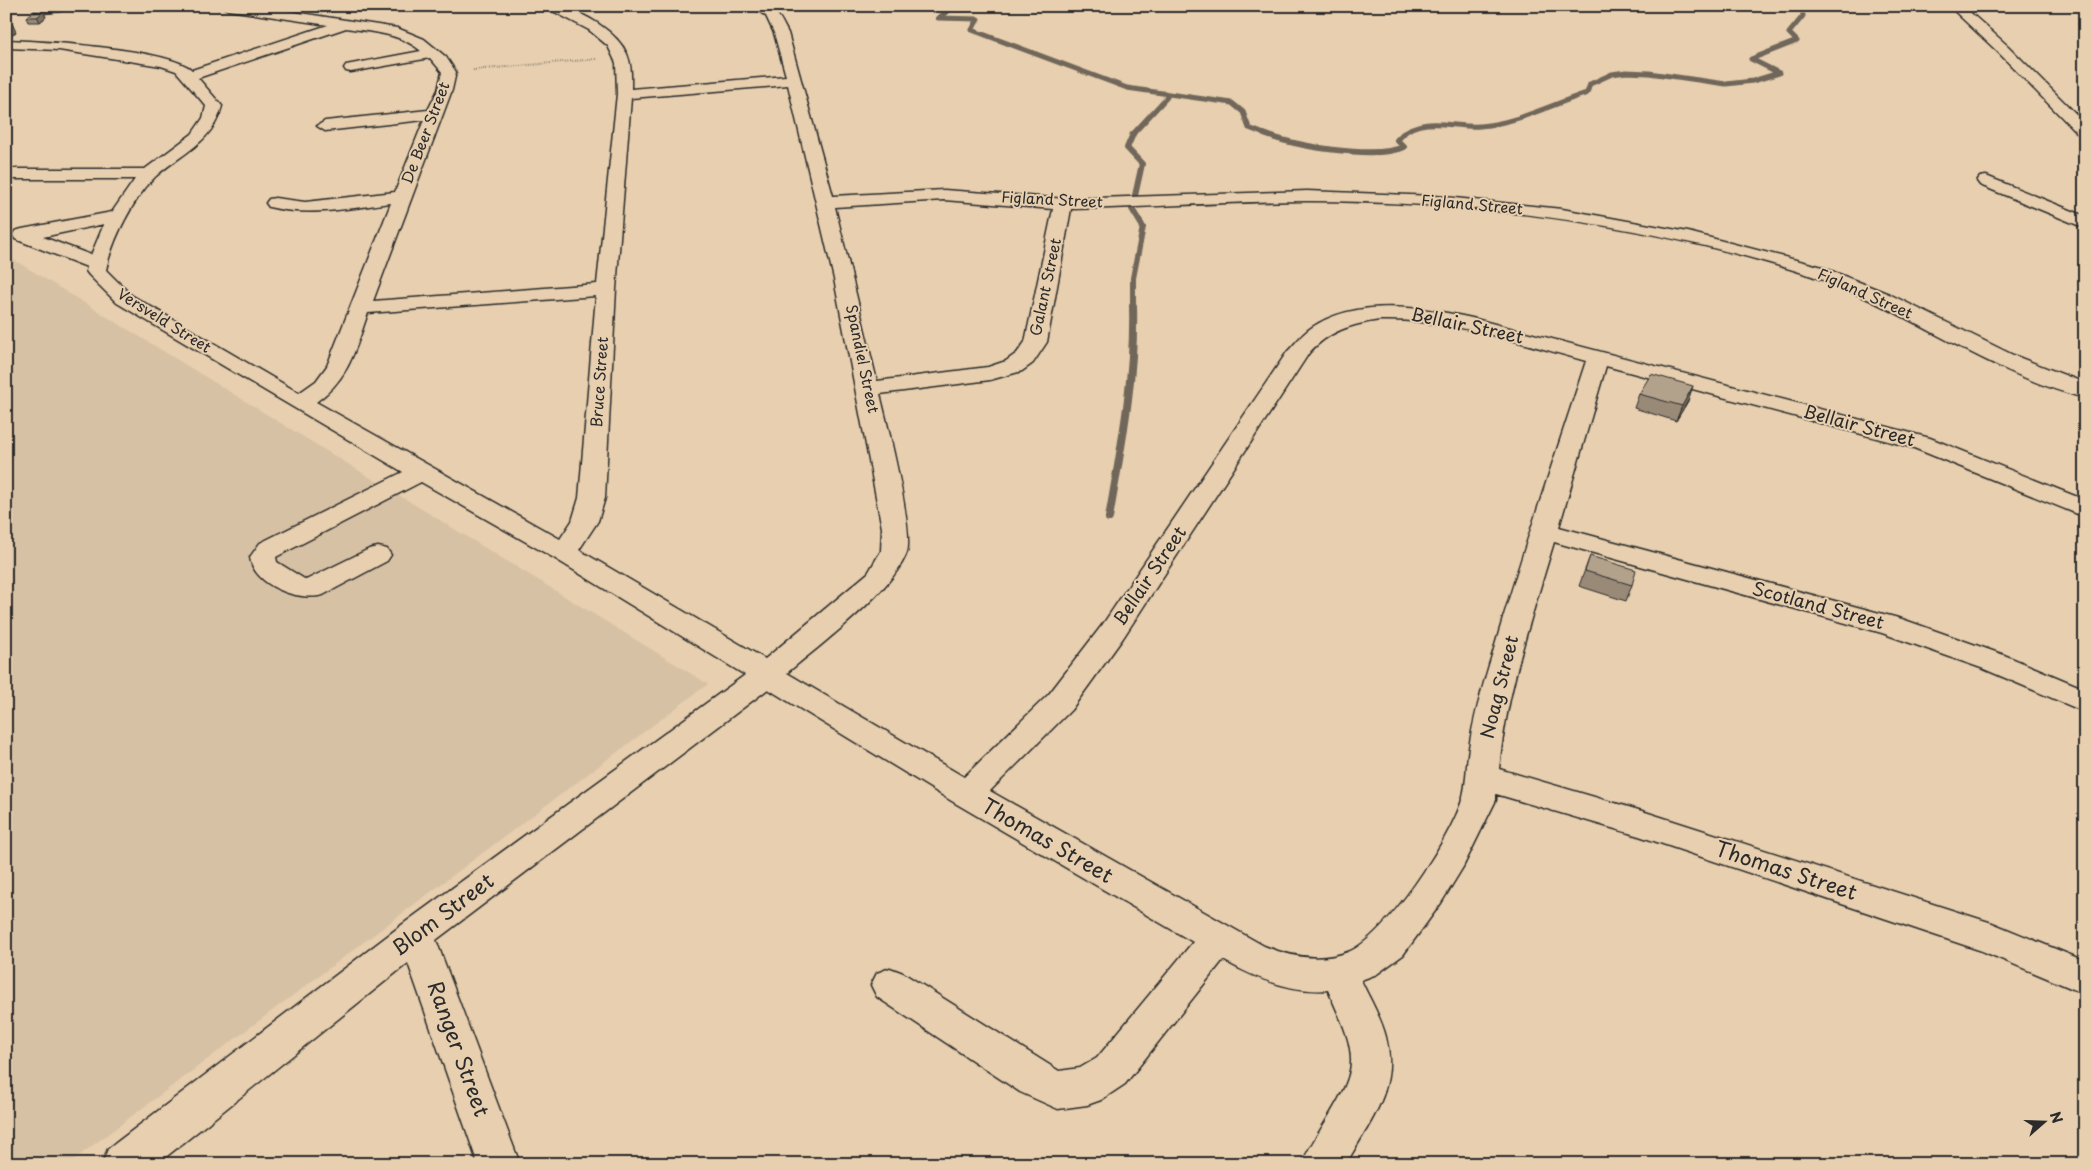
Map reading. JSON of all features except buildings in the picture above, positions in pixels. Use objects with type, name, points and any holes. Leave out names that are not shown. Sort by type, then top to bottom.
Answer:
[{"type":"street","name":"De Beer Street","points":[[228,6],[349,22],[392,31],[419,42],[447,65],[449,72],[445,90],[334,373],[324,386],[300,403]]},
{"type":"street","points":[[549,6],[591,26],[606,37],[621,57]]},
{"type":"street","name":"Spandiel Street","points":[[757,6],[771,14],[777,22],[827,202],[870,389],[895,528],[894,551],[878,579],[768,674]]},
{"type":"street","points":[[1956,6],[2003,48],[2085,132]]},
{"type":"street","points":[[190,76],[349,22]]},
{"type":"street","points":[[6,44],[59,46],[163,62],[181,68],[190,76],[214,106],[213,118],[203,132],[149,174],[135,190],[98,257],[97,264],[14,235]]},
{"type":"street","points":[[351,68],[432,53]]},
{"type":"street","name":"Bruce Street","points":[[563,552],[581,530],[589,513],[592,498],[606,290],[624,94],[621,57]]},
{"type":"street","points":[[624,94],[794,80]]},
{"type":"street","points":[[325,126],[434,114]]},
{"type":"street","points":[[6,174],[149,174]]},
{"type":"street","points":[[1986,181],[2085,223]]},
{"type":"street","name":"Figland Street","points":[[827,202],[944,195],[1063,204],[1347,197],[1515,208],[1597,220],[1752,254],[1816,272],[1871,294],[1994,355],[2085,391]]},
{"type":"street","points":[[275,203],[305,207],[402,197]]},
{"type":"street","name":"Galant Street","points":[[870,389],[990,373],[1014,366],[1026,358],[1036,342],[1063,204]]},
{"type":"street","points":[[14,235],[120,216]]},
{"type":"street","name":"Versveld Street","points":[[97,264],[96,271],[124,299],[300,403],[563,552]]},
{"type":"street","points":[[360,308],[606,290]]},
{"type":"street","name":"Bellair Street","points":[[967,794],[1060,702],[1113,631],[1295,357],[1309,340],[1325,328],[1350,319],[1401,312],[1432,315],[1598,357],[1922,444],[2085,509]]},
{"type":"street","name":"Noag Street","points":[[1339,972],[1364,964],[1390,944],[1428,894],[1451,857],[1479,800],[1485,746],[1508,648],[1598,357]]},
{"type":"street","points":[[378,555],[312,589],[303,590],[296,588],[264,564],[263,557],[269,549],[422,472]]},
{"type":"street","name":"Scotland Street","points":[[1544,530],[1892,626],[1994,662],[2085,701]]},
{"type":"street","points":[[563,552],[768,674]]},
{"type":"street","name":"Thomas Street","points":[[768,674],[967,794],[1218,939],[1280,969],[1309,975],[1339,972]]},
{"type":"street","name":"Blom Street","points":[[123,1164],[416,935],[768,674]]},
{"type":"street","name":"Thomas Street","points":[[1482,777],[1642,824],[1992,939],[2085,978]]},
{"type":"street","name":"Ranger Street","points":[[416,935],[499,1164]]},
{"type":"street","points":[[890,985],[1034,1079],[1058,1090],[1087,1086],[1111,1071],[1218,939]]},
{"type":"street","points":[[1323,1164],[1368,1085],[1371,1062],[1366,1035],[1339,972]]},
{"type":"path","points":[[449,72],[621,57]]},
{"type":"shaded area","points":[[6,255],[708,684],[68,1164],[6,1164]]},
{"type":"waterway","points":[[955,6],[938,18],[978,19],[972,30],[1127,88],[1165,93]]},
{"type":"waterway","points":[[1402,135],[1419,125],[1480,126],[1508,121],[1587,93],[1590,84],[1612,74],[1626,72],[1649,73],[1726,84],[1753,81],[1779,73],[1751,59],[1797,41],[1789,33],[1803,16],[1802,6]]},
{"type":"waterway","points":[[1132,135],[1167,97],[1165,93]]},
{"type":"waterway","points":[[1165,93],[1232,103],[1243,112],[1249,128],[1267,135]]},
{"type":"waterway","points":[[1109,518],[1129,386],[1133,333],[1133,278],[1143,227],[1132,209],[1142,164],[1127,148],[1133,134]]},
{"type":"waterway","points":[[1264,134],[1314,147],[1355,152],[1391,151],[1404,147],[1397,140],[1402,135]]}]
